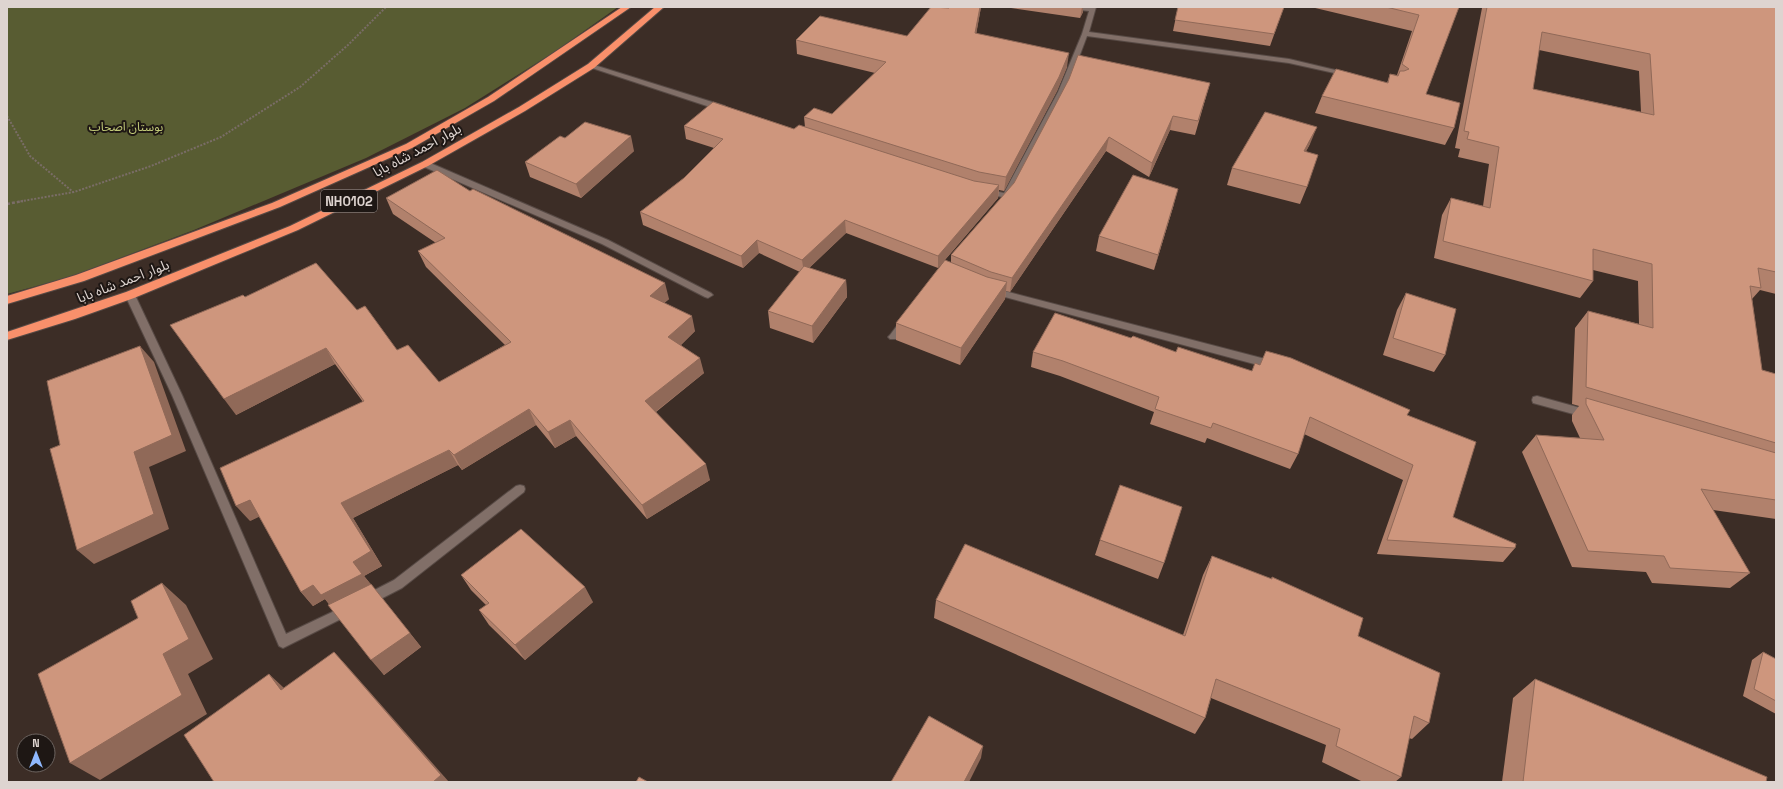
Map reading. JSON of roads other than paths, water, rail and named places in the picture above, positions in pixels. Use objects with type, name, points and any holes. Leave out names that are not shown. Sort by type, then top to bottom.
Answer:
[{"type":"highway","name":"بلوار احمد شاه بابا","points":[[7,300],[80,278],[276,205],[409,146],[491,99],[627,7]]},
{"type":"highway","name":"بلوار احمد شاه بابا","points":[[7,336],[71,316],[130,295],[294,228],[425,164],[522,109],[591,66],[660,7]]},
{"type":"street","points":[[976,190],[1004,199],[1062,92],[1085,34],[1093,8],[1071,7]]},
{"type":"street","points":[[1085,34],[1290,61],[1358,77]]},
{"type":"street","points":[[591,66],[727,110]]},
{"type":"street","points":[[425,164],[605,242],[708,295]]},
{"type":"street","points":[[986,290],[1285,368]]},
{"type":"street","points":[[130,295],[177,395],[283,642],[398,584],[520,489]]},
{"type":"street","points":[[893,337],[911,313]]},
{"type":"street","points":[[1537,400],[1595,416]]},
{"type":"park label","name":"بوستان اصحاب","points":[[126,127]]}]
